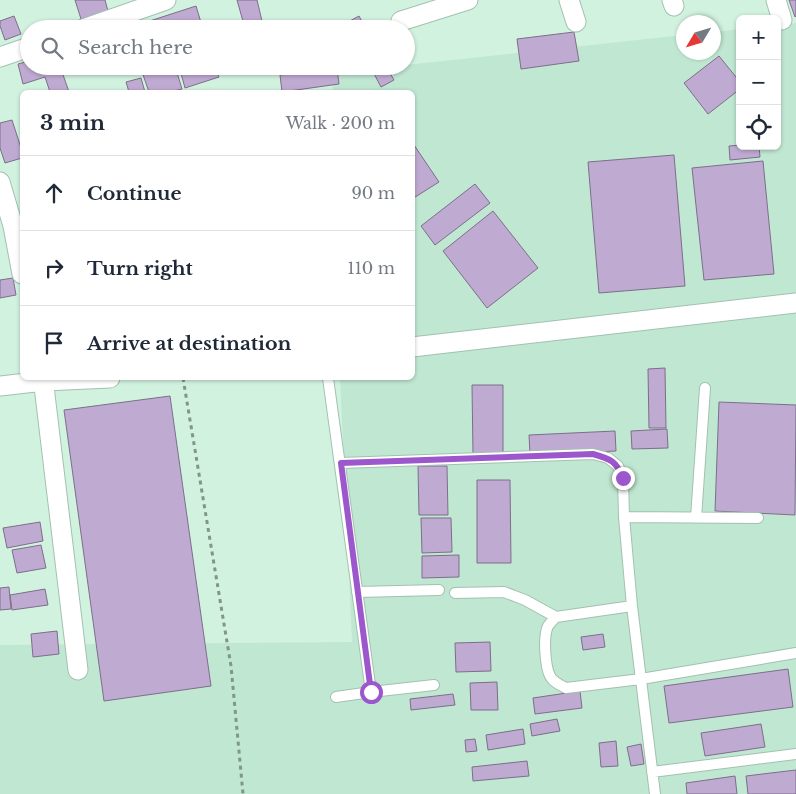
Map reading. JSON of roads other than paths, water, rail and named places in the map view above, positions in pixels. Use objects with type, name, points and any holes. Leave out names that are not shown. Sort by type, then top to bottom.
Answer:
[{"type":"street","points":[[109,20],[166,0]]},
{"type":"street","points":[[404,20],[468,0]]},
{"type":"street","points":[[569,0],[576,22]]},
{"type":"street","points":[[776,0],[782,20]]},
{"type":"street","points":[[0,57],[20,50]]},
{"type":"street","points":[[0,182],[13,226],[20,263]]},
{"type":"street","points":[[415,347],[796,303]]},
{"type":"street","points":[[0,386],[37,380]]},
{"type":"street","points":[[43,380],[78,670]]},
{"type":"lane","points":[[328,380],[371,692]]},
{"type":"lane","points":[[696,518],[705,388]]},
{"type":"lane","points":[[341,463],[593,454],[608,458],[618,466],[623,478],[624,517],[632,606],[654,794]]},
{"type":"lane","points":[[624,517],[758,518]]},
{"type":"lane","points":[[357,592],[439,590]]},
{"type":"lane","points":[[455,593],[504,592],[525,600],[556,617],[632,606]]},
{"type":"lane","points":[[556,617],[548,626],[545,640],[546,664],[551,678],[566,688],[796,653]]},
{"type":"lane","points":[[336,698],[434,685]]},
{"type":"lane","points":[[652,772],[796,754]]}]
